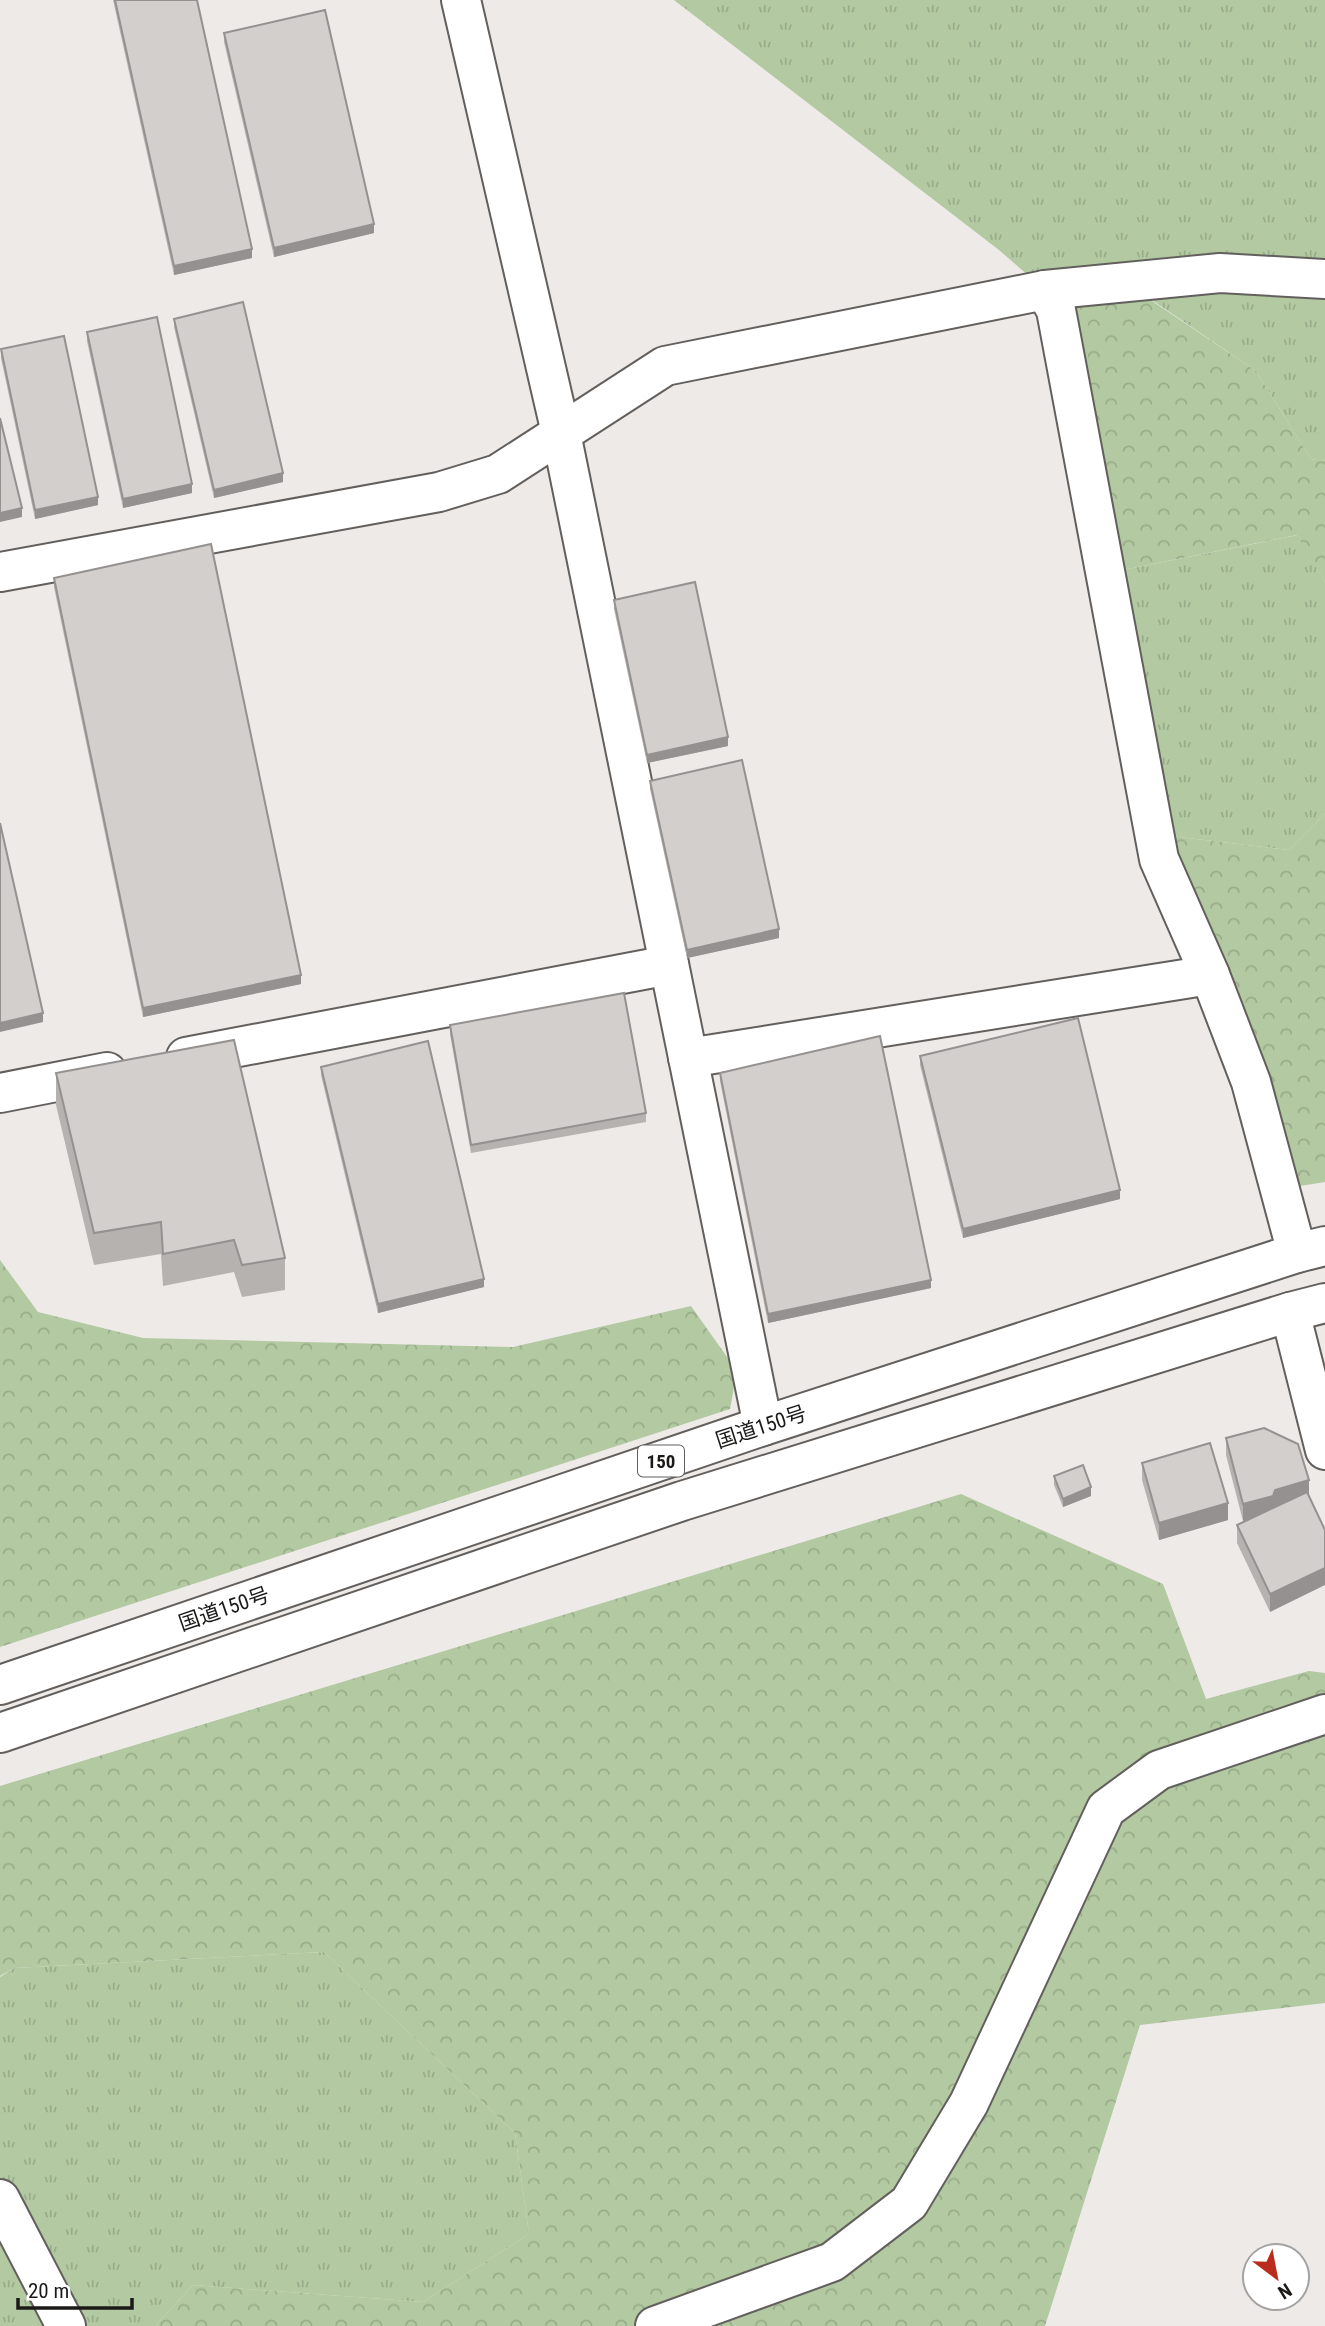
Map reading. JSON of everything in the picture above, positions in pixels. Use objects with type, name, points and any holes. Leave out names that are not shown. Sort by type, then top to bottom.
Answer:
[{"type":"main road","points":[[461,0],[561,433],[763,1426]]},
{"type":"main road","points":[[0,572],[439,492],[498,474],[665,366],[1045,290],[1220,273],[1325,279]]},
{"type":"main road","points":[[1045,290],[1056,310],[1159,859],[1210,975],[1311,1249]]},
{"type":"main road","points":[[0,1093],[669,965]]},
{"type":"main road","points":[[688,1058],[1210,975]]},
{"type":"main road","name":"国道150号","points":[[0,1685],[763,1426],[1311,1249]]},
{"type":"main road","points":[[1308,1307],[1325,1450]]},
{"type":"main road","name":"150","points":[[0,1733],[682,1501],[1308,1307]]},
{"type":"main road","points":[[654,2326],[832,2262],[909,2203],[969,2103],[1105,1809],[1158,1770],[1325,1714]]},
{"type":"main road","points":[[0,2199],[66,2326]]},
{"type":"green space","points":[[674,0],[1325,0],[1325,461],[1311,459],[1256,371],[1133,287],[1045,290],[999,250]]},
{"type":"green space","points":[[1124,282],[1256,371],[1311,459],[1325,461],[1325,582],[1297,535],[1113,572],[1056,310]]},
{"type":"green space","points":[[1298,535],[1325,582],[1325,814],[1289,850],[1154,834],[1113,572]]},
{"type":"green space","points":[[1325,814],[1325,1182],[1300,1186],[1210,975],[1154,834],[1289,850]]},
{"type":"green space","points":[[0,1260],[38,1312],[143,1338],[513,1347],[691,1306],[737,1371],[730,1409],[0,1647]]},
{"type":"green space","points":[[961,1494],[1163,1584],[1206,1699],[1309,1671],[1325,1673],[1325,2003],[1140,2025],[1045,2326],[155,2326],[193,2285],[423,2302],[529,2234],[515,2133],[324,1952],[14,1968],[0,1976],[0,1786]]},
{"type":"green space","points":[[324,1952],[515,2133],[529,2234],[423,2302],[193,2285],[155,2326],[0,2326],[0,1977],[14,1968]]},
{"type":"building","points":[[115,0],[197,0],[252,249],[174,266]]},
{"type":"building","points":[[325,10],[374,224],[274,248],[224,33]]},
{"type":"building","points":[[243,302],[283,473],[214,490],[174,319]]},
{"type":"building","points":[[157,317],[192,484],[123,499],[87,332]]},
{"type":"building","points":[[64,336],[98,497],[35,510],[1,349]]},
{"type":"building","points":[[0,418],[22,508],[0,513]]},
{"type":"building","points":[[211,544],[301,975],[143,1008],[54,578]]},
{"type":"building","points":[[695,582],[728,737],[647,755],[614,600]]},
{"type":"building","points":[[742,760],[779,929],[687,950],[650,781]]},
{"type":"building","points":[[0,823],[43,1013],[0,1023]]},
{"type":"building","points":[[624,993],[646,1113],[471,1145],[450,1025]]},
{"type":"building","points":[[1078,1018],[1120,1190],[963,1229],[920,1056]]},
{"type":"building","points":[[880,1036],[931,1280],[768,1314],[720,1073]]},
{"type":"building","points":[[234,1040],[285,1258],[242,1265],[234,1240],[163,1254],[161,1222],[94,1233],[56,1073]]},
{"type":"building","points":[[428,1041],[484,1279],[378,1304],[321,1067]]},
{"type":"building","points":[[1264,1428],[1298,1444],[1309,1480],[1275,1490],[1273,1496],[1243,1504],[1226,1438]]},
{"type":"building","points":[[1210,1443],[1228,1503],[1159,1523],[1142,1463]]},
{"type":"building","points":[[1083,1465],[1091,1487],[1063,1499],[1054,1476]]},
{"type":"building","points":[[1307,1492],[1325,1530],[1325,1568],[1270,1594],[1237,1525]]}]
